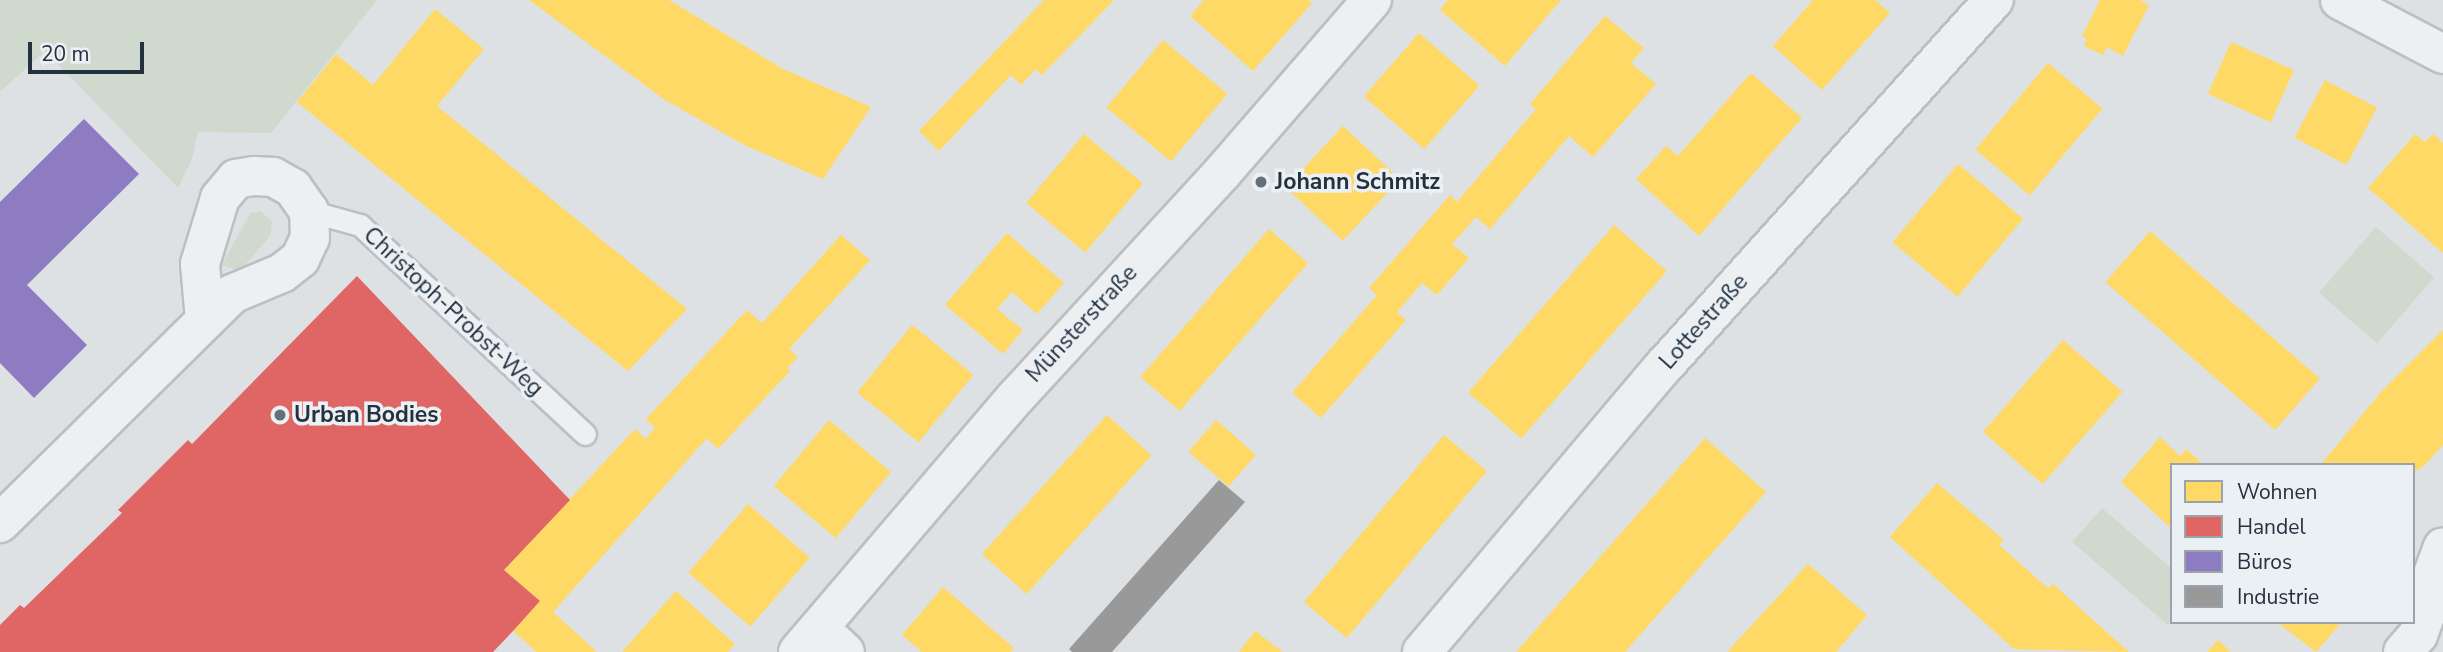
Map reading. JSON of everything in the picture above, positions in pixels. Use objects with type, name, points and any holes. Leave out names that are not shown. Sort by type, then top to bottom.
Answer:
[{"type":"street","name":"Münsterstraße","points":[[821,644],[1016,397],[1222,173],[1372,0]]},
{"type":"street","name":"Lottestraße","points":[[1425,651],[1664,366],[1994,0]]},
{"type":"street","points":[[2340,0],[2443,54]]},
{"type":"street","points":[[0,523],[232,294],[282,273],[300,259],[310,238],[309,211],[293,188],[273,177],[236,179],[211,217],[200,264],[205,320]]},
{"type":"street","points":[[2403,652],[2418,635],[2425,616],[2424,598],[2443,547]]},
{"type":"lane","name":"Christoph-Probst-Weg","points":[[309,211],[360,225],[585,434]]},
{"type":"shaded area","points":[[0,0],[377,0],[271,133],[198,132],[192,159],[178,188],[45,51],[0,92]]},
{"type":"shaded area","points":[[261,211],[272,222],[270,236],[240,271],[222,265],[250,213]]},
{"type":"shaded area","points":[[2376,227],[2434,278],[2377,343],[2319,293]]},
{"type":"shaded area","points":[[2102,508],[2170,567],[2169,626],[2072,542]]},
{"type":"building: Wohnen","points":[[529,0],[669,0],[783,69],[871,107],[823,179],[744,145],[665,100]]},
{"type":"building: Wohnen","points":[[1044,0],[1114,0],[1042,75],[1036,69],[1021,85],[1011,75],[939,151],[919,131]]},
{"type":"building: Wohnen","points":[[1204,0],[1308,0],[1312,3],[1253,71],[1190,16]]},
{"type":"building: Wohnen","points":[[1448,0],[1561,0],[1505,66],[1440,10]]},
{"type":"building: Wohnen","points":[[1813,0],[1875,0],[1890,13],[1822,90],[1773,46]]},
{"type":"building: Wohnen","points":[[2100,0],[2140,0],[2149,5],[2123,56],[2107,47],[2103,55],[2084,46],[2087,39],[2082,36]]},
{"type":"building: Wohnen","points":[[435,9],[484,49],[437,106],[687,309],[628,371],[297,102],[336,54],[373,85]]},
{"type":"building: Wohnen","points":[[1605,16],[1644,48],[1631,63],[1656,84],[1593,157],[1569,136],[1490,229],[1476,217],[1452,244],[1469,258],[1437,295],[1422,283],[1397,312],[1406,320],[1321,418],[1292,393],[1377,295],[1369,288],[1450,195],[1457,202],[1536,109],[1530,104]]},
{"type":"building: Wohnen","points":[[1419,33],[1479,85],[1424,149],[1364,96]]},
{"type":"building: Wohnen","points":[[1163,40],[1227,94],[1171,161],[1106,107]]},
{"type":"building: Wohnen","points":[[2231,42],[2294,70],[2271,122],[2208,94]]},
{"type":"building: Wohnen","points":[[2048,63],[2102,109],[2030,195],[1975,150]]},
{"type":"building: Wohnen","points":[[1751,73],[1802,118],[1699,236],[1636,179],[1666,146],[1678,156]]},
{"type":"building: Wohnen","points":[[2325,80],[2377,108],[2347,165],[2294,137]]},
{"type":"building: Wohnen","points":[[1343,126],[1400,179],[1343,241],[1286,187]]},
{"type":"building: Wohnen","points":[[1084,134],[1143,183],[1085,252],[1026,203]]},
{"type":"building: Wohnen","points":[[2415,134],[2425,142],[2433,134],[2443,143],[2443,253],[2368,188]]},
{"type":"building: Wohnen","points":[[1958,164],[2023,219],[1958,297],[1892,242]]},
{"type":"building: Wohnen","points":[[1614,225],[1667,271],[1521,438],[1468,393]]},
{"type":"building: Wohnen","points":[[1269,229],[1308,263],[1180,411],[1140,377]]},
{"type":"building: Wohnen","points":[[2150,231],[2320,379],[2275,430],[2105,282]]},
{"type":"building: Wohnen","points":[[1007,233],[1064,283],[1037,314],[1012,292],[997,309],[1023,330],[1003,354],[945,305]]},
{"type":"building: Wohnen","points":[[841,235],[870,260],[789,349],[798,357],[787,368],[790,371],[718,449],[707,438],[553,612],[597,652],[537,652],[513,631],[540,601],[504,570],[635,429],[646,439],[655,428],[646,419],[747,310],[762,323]]},
{"type":"building: Wohnen","points":[[912,325],[973,375],[919,442],[857,393]]},
{"type":"building: Wohnen","points":[[2443,330],[2443,445],[2425,465],[2415,472],[2415,463],[2322,463],[2381,392]]},
{"type":"building: Wohnen","points":[[2063,340],[2123,392],[2043,484],[1983,432]]},
{"type":"building: Wohnen","points":[[1107,415],[1152,455],[1026,594],[982,554]]},
{"type":"building: Wohnen","points":[[829,420],[891,472],[836,538],[774,486]]},
{"type":"building: Wohnen","points":[[1216,420],[1256,455],[1228,486],[1188,452]]},
{"type":"building: Wohnen","points":[[1444,435],[1487,471],[1347,638],[1304,602]]},
{"type":"building: Wohnen","points":[[2160,437],[2180,456],[2186,449],[2202,463],[2170,463],[2170,527],[2121,482]]},
{"type":"building: Wohnen","points":[[1705,438],[1766,492],[1625,652],[1516,652]]},
{"type":"building: Wohnen","points":[[1937,483],[2004,540],[1999,545],[2048,588],[2053,584],[2129,652],[2014,649],[1890,537]]},
{"type":"building: Wohnen","points":[[748,504],[810,558],[750,626],[688,573]]},
{"type":"building: Wohnen","points":[[1808,564],[1867,615],[1836,652],[1727,652]]},
{"type":"building: Wohnen","points":[[943,587],[1014,648],[1010,652],[922,652],[902,635]]},
{"type":"building: Wohnen","points":[[676,591],[735,644],[728,652],[622,652]]},
{"type":"building: Wohnen","points":[[2280,624],[2340,624],[2316,652]]},
{"type":"building: Wohnen","points":[[1255,631],[1283,652],[1239,652]]},
{"type":"building: Wohnen","points":[[2218,640],[2231,652],[2207,652]]},
{"type":"building: Handel","points":[[357,276],[570,500],[504,570],[540,601],[513,631],[493,652],[0,652],[0,625],[20,605],[24,608],[122,513],[118,510],[188,440],[192,444]]},
{"type":"building: Büros","points":[[84,119],[139,174],[27,285],[87,345],[34,398],[0,363],[0,202]]},
{"type":"building: Industrie","points":[[1219,480],[1245,502],[1112,652],[1072,652],[1069,649]]},
{"type":"place","name":"Johann Schmitz","points":[[1261,182]]},
{"type":"place","name":"Urban Bodies","points":[[280,415]]}]
